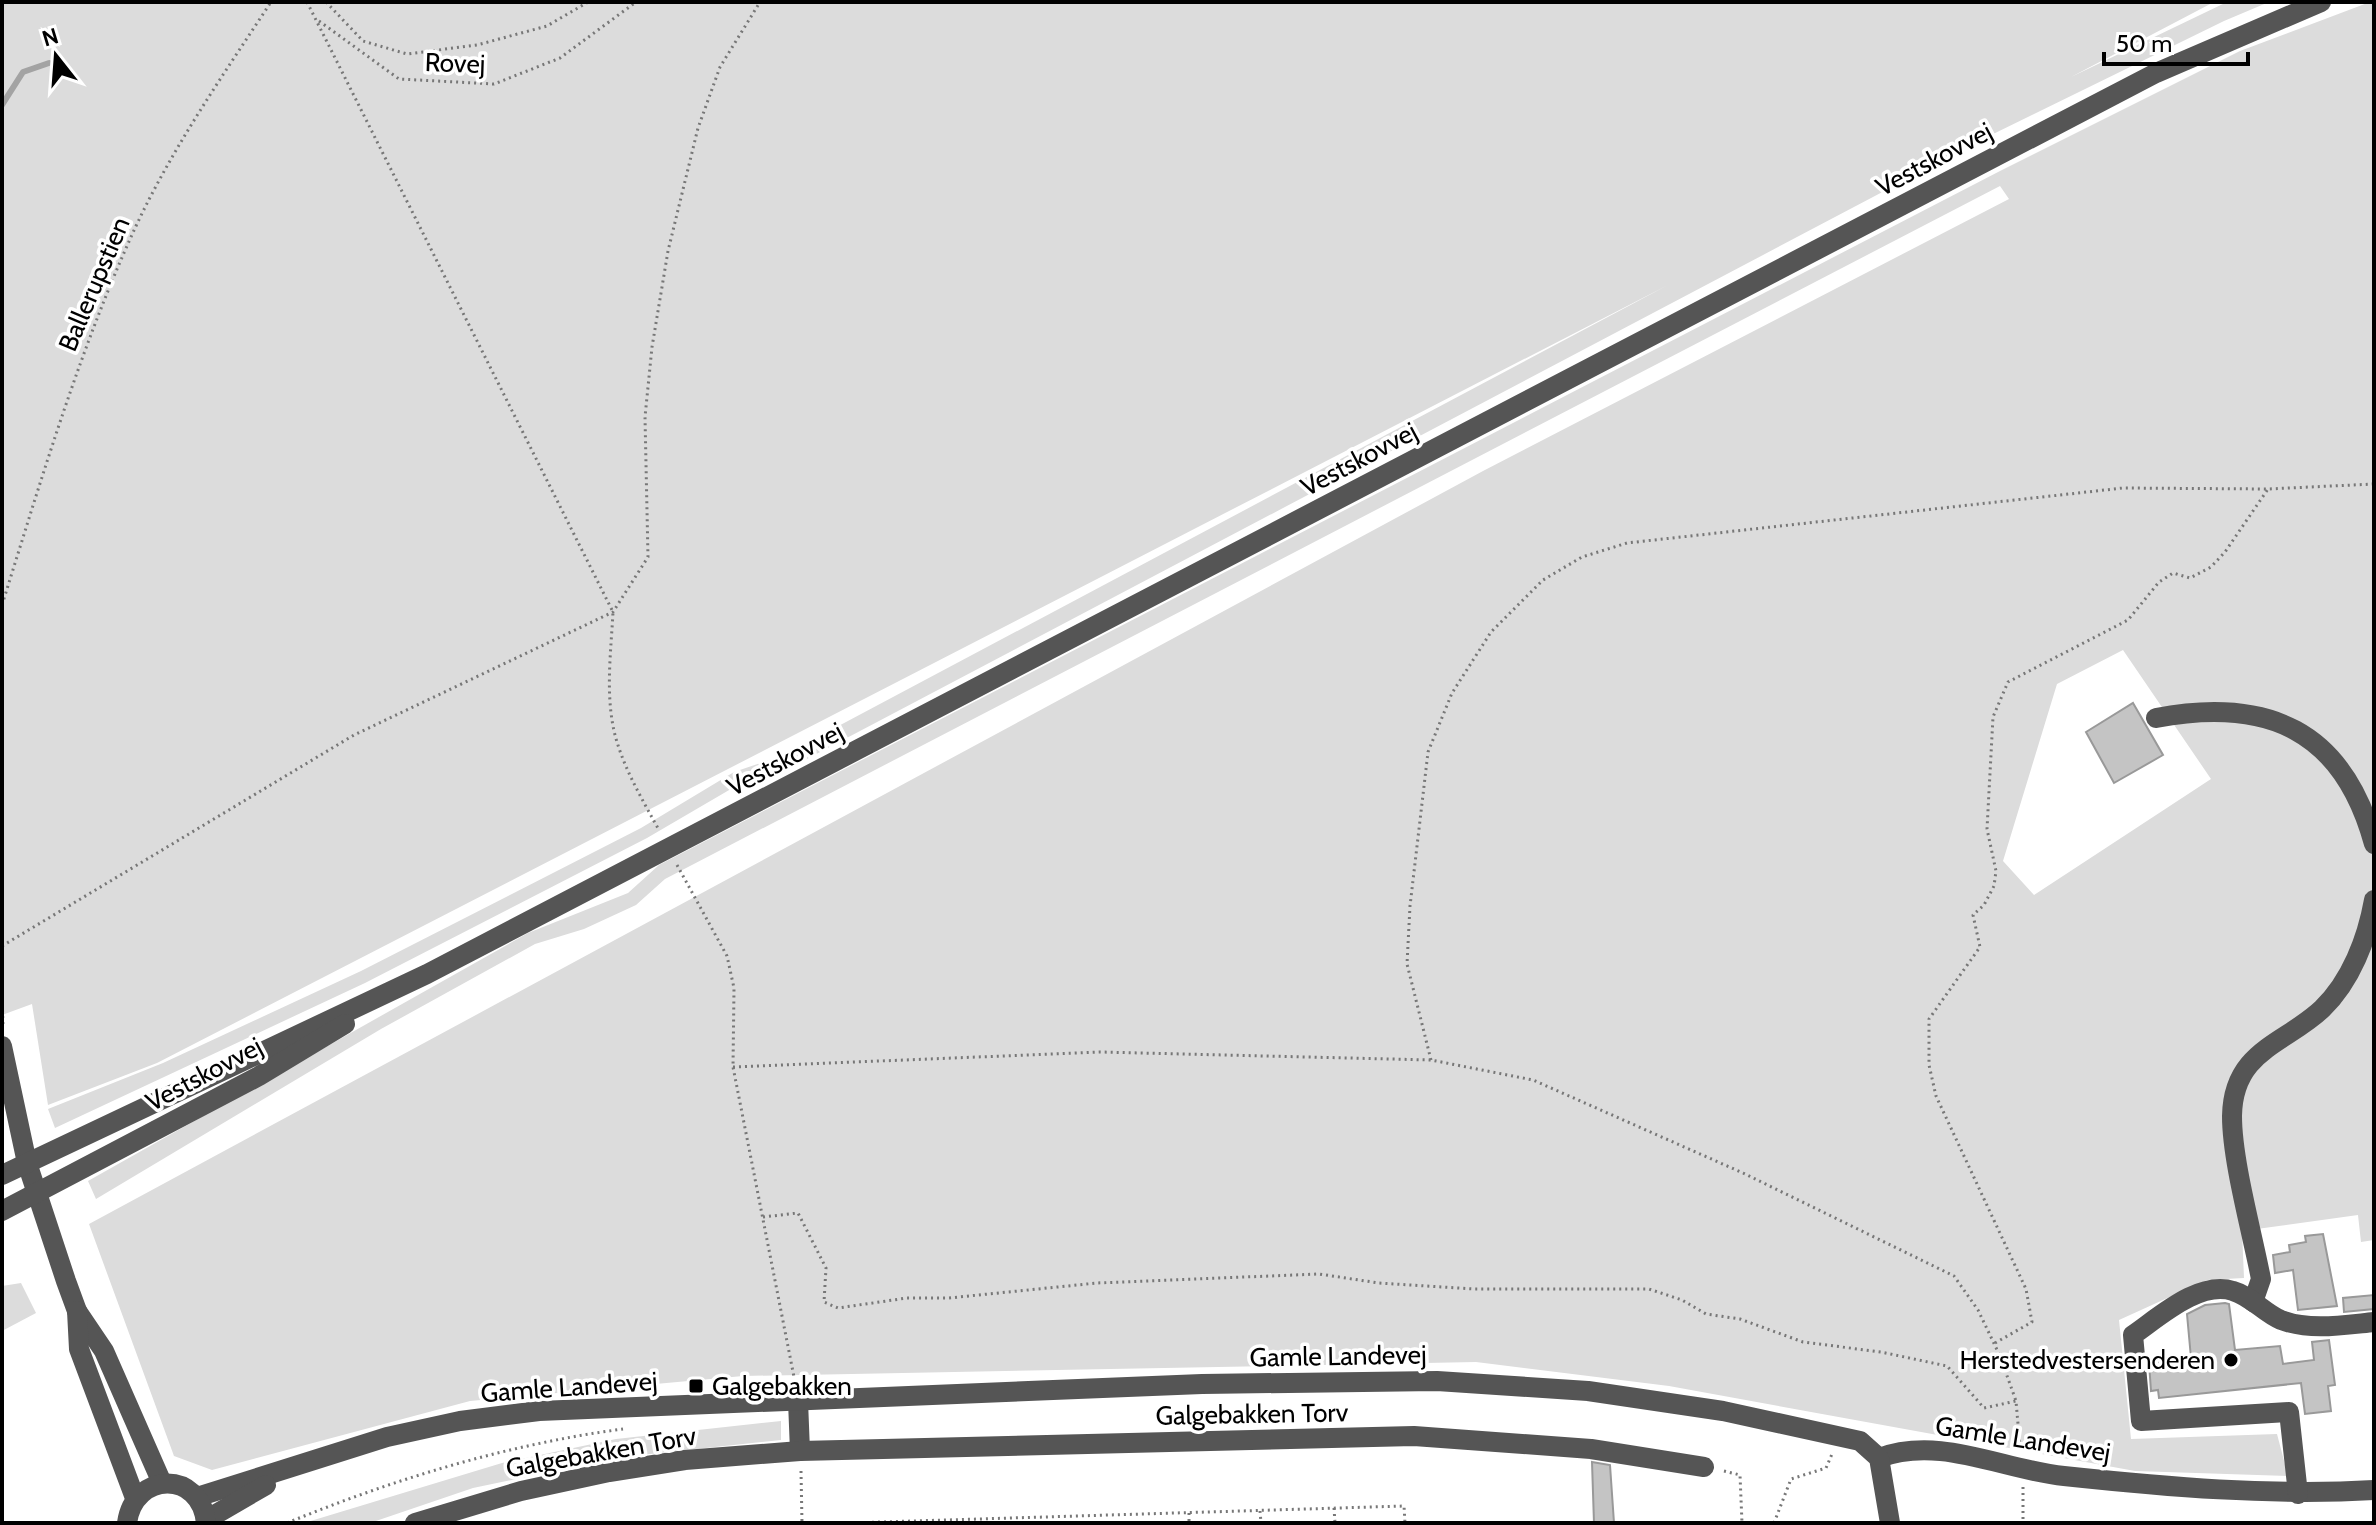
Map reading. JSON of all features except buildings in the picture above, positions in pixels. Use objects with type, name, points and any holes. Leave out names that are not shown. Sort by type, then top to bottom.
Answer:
[{"type":"street","name":"Vestskovvej","points":[[2,1175],[427,974],[2142,80],[2321,2]]},
{"type":"street","points":[[2156,718],[2212,711],[2247,713],[2275,718],[2298,729],[2324,748],[2349,779],[2365,808],[2374,844]]},
{"type":"street","points":[[2253,1302],[2261,1279],[2232,1115],[2238,1086],[2252,1060],[2277,1037],[2323,1008],[2341,985],[2359,953],[2374,900]]},
{"type":"street","name":"Vestskovvej","points":[[2,1211],[259,1076],[427,974]]},
{"type":"street","points":[[2,1046],[27,1163],[77,1311],[104,1351],[162,1483]]},
{"type":"street","points":[[2298,1494],[2289,1412],[2141,1421],[2133,1335],[2180,1302],[2208,1291],[2231,1290],[2281,1320],[2318,1327],[2374,1322]]},
{"type":"street","points":[[77,1311],[79,1349],[135,1498]]},
{"type":"street","name":"Gamle Landevej","points":[[197,1497],[387,1437],[460,1421],[539,1411],[1202,1384],[1437,1381],[1588,1391],[1723,1411],[1860,1441],[1879,1458],[1916,1449],[1933,1450],[2023,1471],[2298,1494],[2374,1490]]},
{"type":"street","points":[[798,1401],[800,1451]]},
{"type":"street","name":"Galgebakken Torv","points":[[415,1523],[521,1491],[609,1472],[685,1460],[800,1451],[1414,1436],[1591,1449],[1704,1467]]},
{"type":"street","points":[[1879,1458],[1890,1523]]},
{"type":"street","name":"Gamle Landevej","points":[[206,1522],[293,1468]]},
{"type":"street","points":[[127,1523],[135,1498],[147,1488],[162,1483],[175,1484],[197,1497],[206,1522]]},
{"type":"path","name":"Ballerupstien","points":[[2,605],[93,324],[131,238],[175,150],[271,2]]},
{"type":"path","points":[[307,2],[613,612],[609,697],[615,734],[627,771],[660,834]]},
{"type":"path","points":[[326,2],[363,41],[407,54],[477,45],[547,26],[588,2]]},
{"type":"path","name":"Rovej","points":[[316,19],[399,79],[494,84],[560,58],[636,2]]},
{"type":"path","points":[[2,946],[354,735],[613,612],[648,557],[645,417],[652,347],[668,251],[698,128],[720,67],[760,2]]},
{"type":"path","points":[[1431,1060],[1407,964],[1410,906],[1428,752],[1452,693],[1491,632],[1543,580],[1582,557],[1627,543],[2123,488],[2268,489],[2374,484]]},
{"type":"path","points":[[1994,1343],[2032,1322],[2026,1289],[1936,1096],[1929,1065],[1929,1019],[1980,947],[1973,915],[1984,905],[1994,886],[1996,871],[1987,829],[1993,717],[2008,682],[2128,620],[2159,582],[2173,573],[2190,578],[2211,567],[2268,489]]},
{"type":"path","points":[[2,688],[2,718]]},
{"type":"path","points":[[675,863],[727,956],[734,988],[733,1067],[788,1335],[798,1401]]},
{"type":"path","points":[[2,992],[2,1046]]},
{"type":"path","points":[[733,1067],[1100,1052],[1431,1060],[1533,1080],[1743,1173],[1954,1276],[1978,1310],[2016,1401],[2023,1471],[2023,1523]]},
{"type":"path","points":[[763,1217],[798,1213],[826,1268],[824,1302],[838,1308],[907,1298],[949,1298],[1205,1277],[1319,1274],[1379,1283],[1474,1289],[1649,1289],[1682,1300],[1706,1314],[1740,1319],[1803,1342],[1881,1352],[1947,1366],[1984,1408],[2016,1401]]},
{"type":"path","points":[[287,1523],[392,1485],[478,1460],[638,1427]]},
{"type":"path","points":[[1774,1523],[1791,1479],[1830,1464],[1836,1434]]},
{"type":"path","points":[[800,1451],[802,1523]]},
{"type":"path","points":[[1704,1467],[1740,1475],[1742,1523]]},
{"type":"path","points":[[848,1523],[1043,1520],[1404,1506],[1405,1523]]},
{"type":"path","points":[[1334,1508],[1335,1523]]},
{"type":"path","points":[[1260,1511],[1261,1523]]},
{"type":"path","points":[[1189,1513],[1189,1523]]},
{"type":"path","points":[[1539,1523],[1556,1523]]},
{"type":"path","points":[[1963,1523],[1975,1523]]},
{"type":"shaded area","points":[[2,2],[2214,2],[2071,77],[2227,2],[2269,2],[1985,138],[786,770],[736,786],[647,838],[365,983],[55,1128],[48,1109],[163,1063],[361,971],[641,828],[734,772],[784,755],[1668,285],[157,1063],[48,1105],[32,1004],[2,1015]]},
{"type":"shaded area","points":[[2374,2],[2374,1240],[2361,1242],[2358,1215],[2242,1231],[2244,1278],[2207,1280],[2119,1320],[2131,1439],[2277,1434],[2288,1476],[2135,1471],[1669,1386],[1476,1362],[743,1376],[470,1401],[212,1470],[174,1456],[89,1224],[1483,471],[2009,199],[2000,186],[665,879],[636,905],[584,929],[535,944],[381,1029],[96,1199],[88,1181],[528,933],[628,893],[659,865],[2000,171],[2240,51]],"holes":[[[2123,650],[2211,779],[2034,895],[2003,861],[2057,684]]]},
{"type":"shaded area","points":[[21,1283],[36,1313],[2,1331],[2,1286]]},
{"type":"shaded area","points":[[781,1421],[781,1440],[622,1457],[473,1488],[370,1523],[304,1523],[502,1463],[616,1439]]},
{"type":"waterway","points":[[2,105],[23,72],[49,63]]},
{"type":"place","name":"Herstedvestersenderen","points":[[2231,1360]]},
{"type":"place","name":"Galgebakken","points":[[696,1386]]}]
